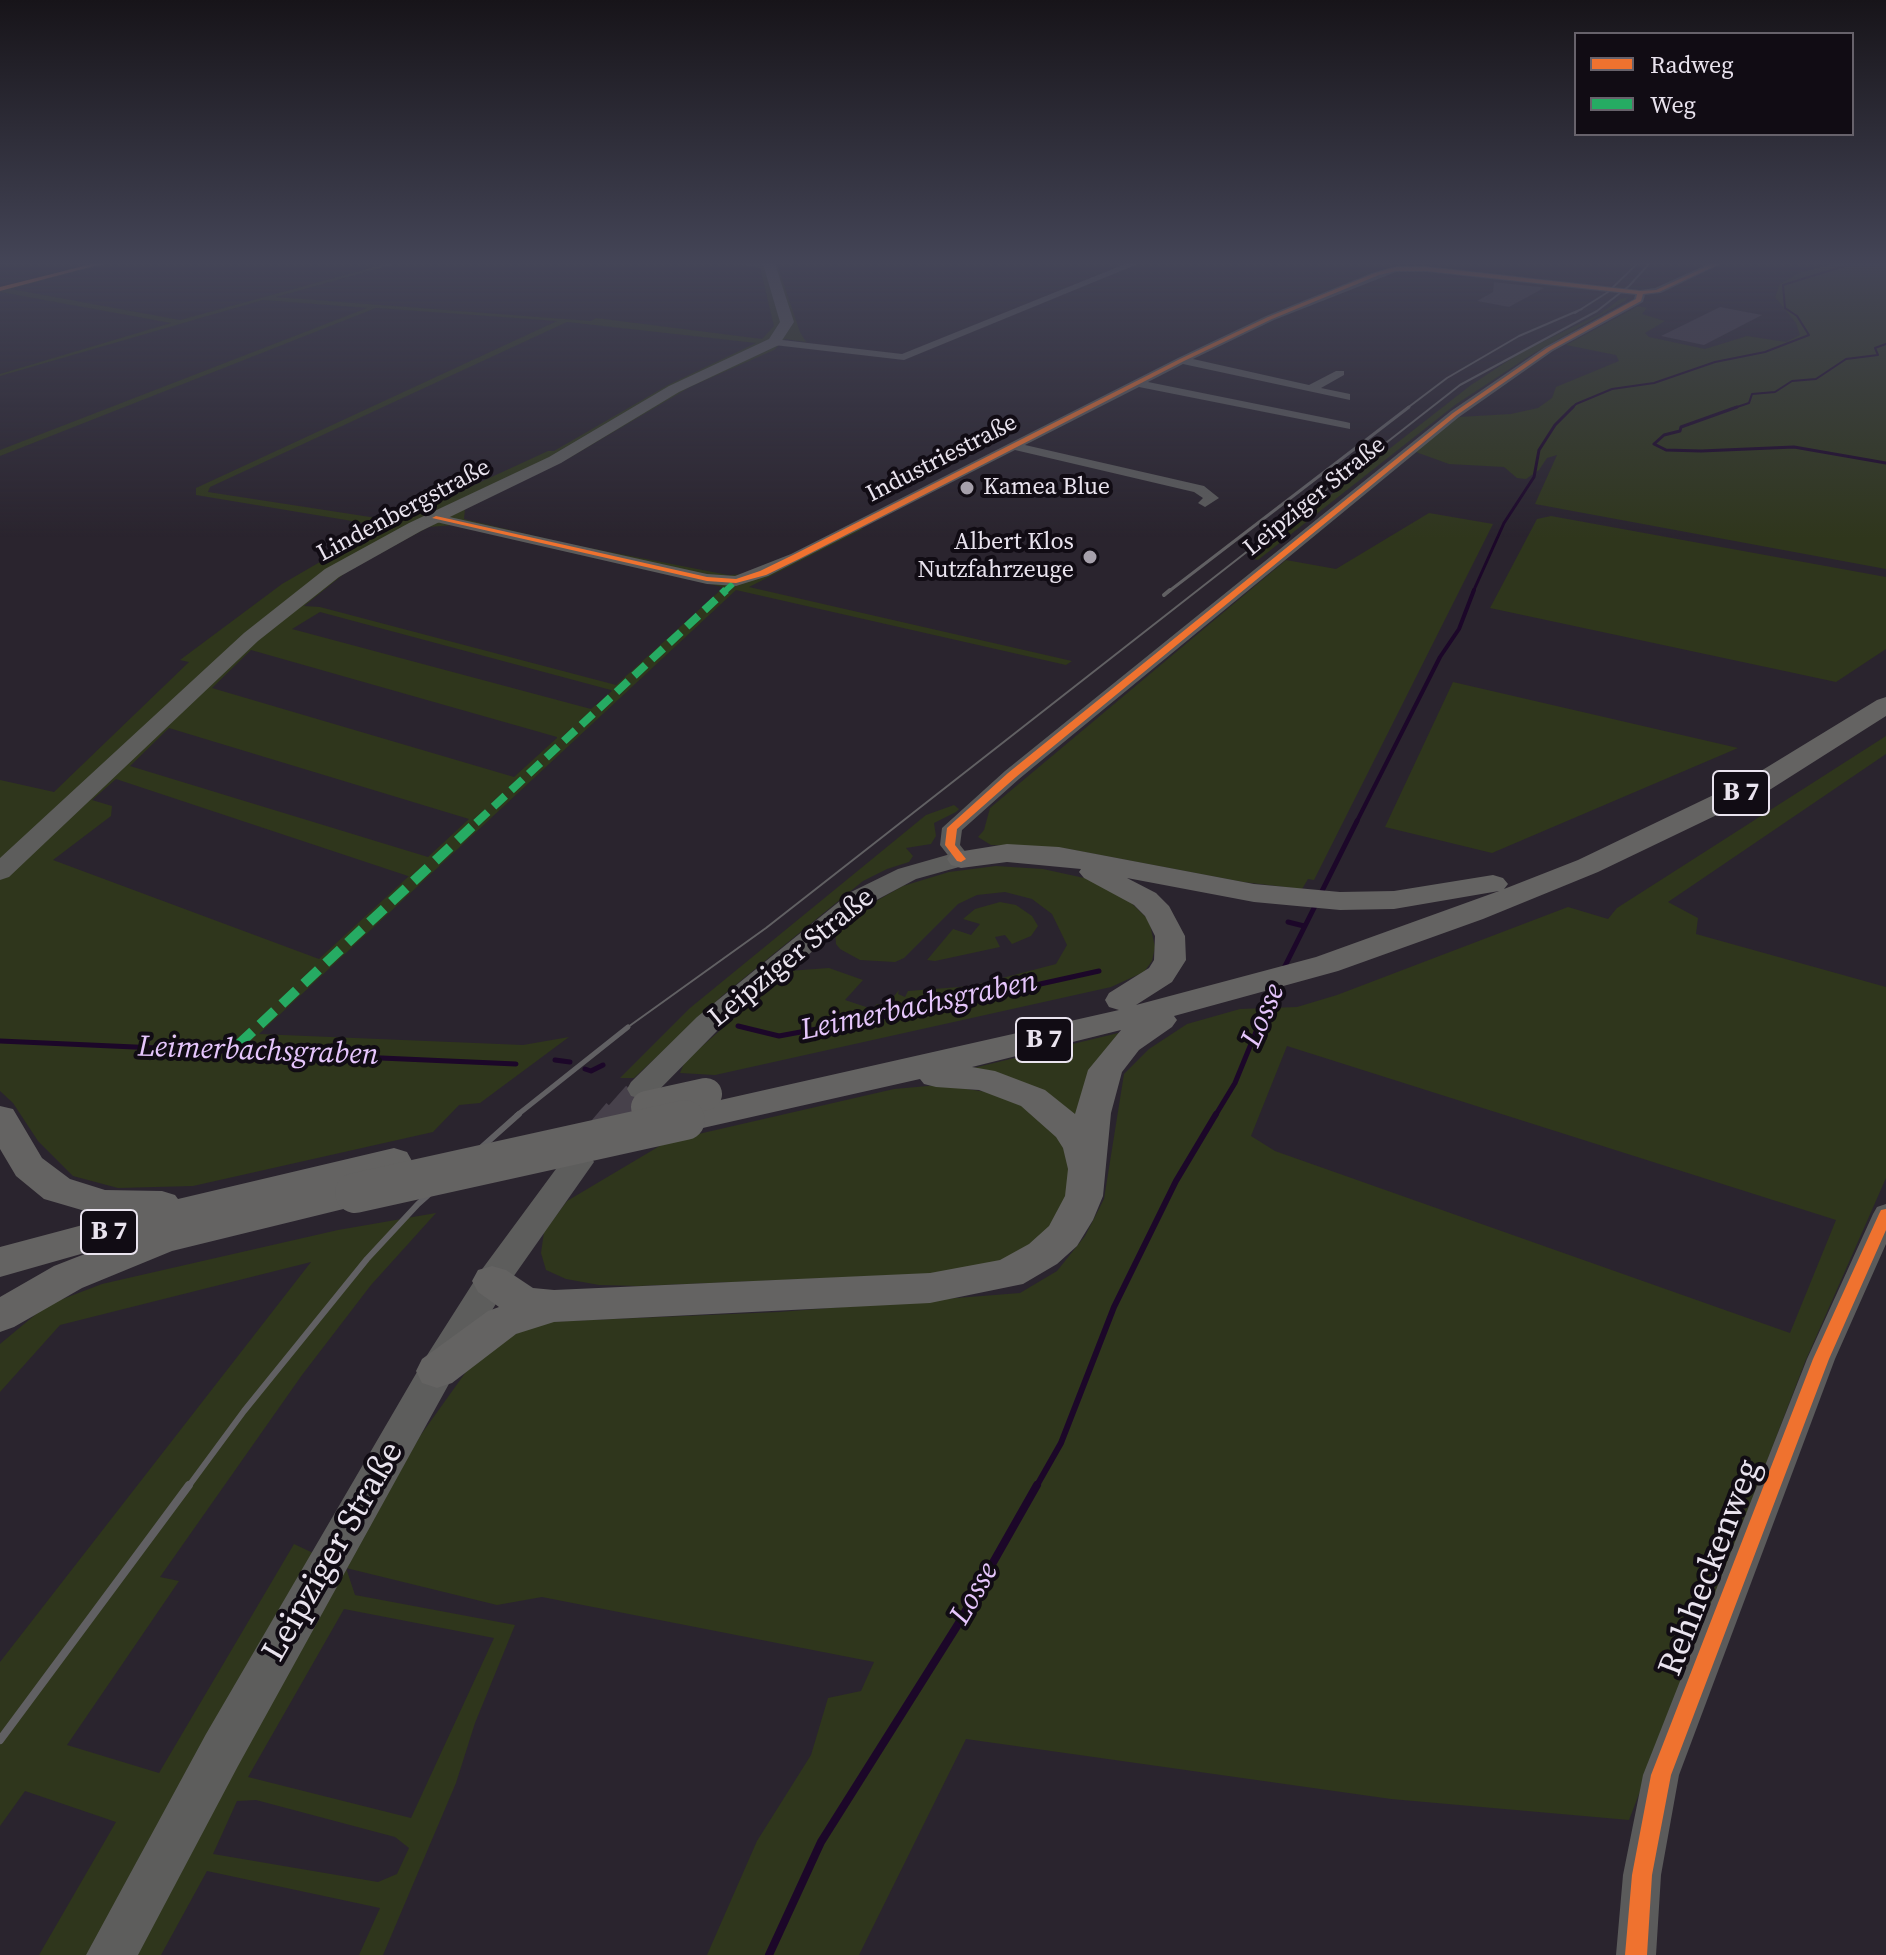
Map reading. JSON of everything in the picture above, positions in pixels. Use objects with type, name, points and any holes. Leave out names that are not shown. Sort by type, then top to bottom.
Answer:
[{"type":"highway","name":"B 7","points":[[1333,951],[1597,841],[1706,788],[1813,727],[1886,680]]},
{"type":"highway","name":"B 7","points":[[0,1262],[218,1202],[394,1161],[695,1107],[865,1082],[1078,1032],[1333,951],[1472,913],[1588,866],[1761,783],[1886,705]]},
{"type":"highway","points":[[961,859],[1007,853],[1059,856],[1279,897],[1353,902],[1422,897],[1493,884]]},
{"type":"highway","points":[[961,859],[1028,859],[1076,866],[1127,887],[1151,904],[1168,930],[1170,960],[1156,980],[1121,1000]]},
{"type":"highway","name":"B 7","points":[[0,1283],[163,1239],[1121,1000],[1239,983]]},
{"type":"highway","points":[[492,1281],[523,1301],[554,1306],[895,1290],[950,1286],[998,1277],[1032,1262],[1063,1236],[1082,1204],[1097,1095],[1114,1056],[1152,1024],[1239,983]]},
{"type":"highway","points":[[865,1082],[946,1076],[983,1079],[1017,1090],[1049,1109],[1069,1128],[1081,1148],[1086,1176]]},
{"type":"highway","points":[[1,1131],[36,1174],[73,1196],[130,1206],[218,1202]]},
{"type":"highway","points":[[0,1316],[68,1277],[163,1239]]},
{"type":"highway","points":[[492,1281],[572,1298],[619,1302]]},
{"type":"highway","points":[[437,1371],[502,1322],[554,1306]]},
{"type":"main road","name":"Lindenbergstraße","points":[[0,872],[280,611],[355,559],[563,456],[674,389],[746,355]]},
{"type":"main road","name":"Leipziger Straße","points":[[642,1089],[707,1024],[860,898],[907,874],[961,859]]},
{"type":"main road","name":"Leipziger Straße","points":[[111,1955],[229,1737],[437,1371],[492,1281],[578,1162]]},
{"type":"street","points":[[874,355],[908,355]]},
{"type":"street","name":"Industriestraße","points":[[436,518],[707,579],[736,581],[763,573],[1192,355]]},
{"type":"street","name":"Leipziger Straße","points":[[961,859],[949,840],[952,828],[969,811],[1443,423],[1540,355]]},
{"type":"street","points":[[1182,360],[1346,397]]},
{"type":"street","points":[[1311,389],[1340,373]]},
{"type":"street","points":[[1138,383],[1346,426]]},
{"type":"street","name":"Industriestraße","points":[[1016,447],[1199,489],[1212,498],[1205,503]]},
{"type":"street","name":"Rehheckenweg","points":[[1636,1955],[1642,1875],[1661,1775],[1821,1359],[1886,1214]]},
{"type":"green space","points":[[63,355],[72,355],[0,376]]},
{"type":"green space","points":[[245,355],[256,355],[0,456],[0,450]]},
{"type":"green space","points":[[483,355],[495,355],[210,487],[208,492],[396,521],[548,451],[554,451],[668,385],[730,355],[762,355],[690,387],[571,457],[465,509],[464,519],[569,544],[728,575],[752,574],[851,526],[863,529],[749,587],[1072,661],[1066,665],[736,590],[259,1034],[523,1045],[569,1037],[480,1103],[459,1105],[433,1132],[193,1186],[118,1188],[73,1176],[38,1141],[13,1103],[0,1091],[0,780],[54,792],[189,662],[180,660],[282,584],[382,526],[196,495],[196,488]],"holes":[[[453,525],[724,587],[616,685],[320,607],[304,606],[345,573],[429,527]],[[320,612],[612,691],[591,709],[292,629]],[[251,650],[557,737],[557,738],[514,777],[212,688]],[[169,728],[469,819],[428,857],[130,766]],[[116,779],[409,876],[319,959],[53,860],[111,816],[112,806],[92,800]]]},
{"type":"green space","points":[[1517,355],[1531,355],[1455,405],[1258,560],[1250,558],[1471,385]]},
{"type":"green space","points":[[1616,355],[1886,355],[1886,569],[1535,504],[1557,455],[1547,458],[1539,470],[1526,479],[1517,478],[1504,467],[1449,464],[1413,451],[1459,417],[1511,414],[1538,408],[1552,398],[1556,387],[1619,361]]},
{"type":"green space","points":[[1429,513],[1493,524],[1314,880],[1308,879],[1302,889],[1243,882],[1063,848],[991,845],[978,837],[984,830],[990,808],[1286,560],[1336,569]]},
{"type":"green space","points":[[1551,516],[1886,577],[1886,649],[1836,682],[1490,608],[1537,519]]},
{"type":"green space","points":[[1453,682],[1738,748],[1492,853],[1385,827]]},
{"type":"green space","points":[[1886,736],[1886,754],[1668,902],[1698,918],[1696,934],[1886,987],[1886,1178],[1805,1362],[1629,1820],[1391,1799],[966,1739],[859,1955],[707,1955],[757,1841],[811,1755],[828,1698],[861,1691],[874,1662],[542,1597],[497,1605],[346,1568],[355,1595],[515,1625],[475,1723],[456,1783],[383,1955],[359,1955],[380,1908],[207,1871],[161,1955],[39,1955],[116,1822],[25,1791],[0,1826],[0,1662],[311,1262],[60,1325],[0,1392],[0,1344],[47,1305],[102,1284],[338,1230],[436,1213],[371,1285],[302,1375],[160,1577],[179,1581],[67,1745],[159,1773],[294,1544],[345,1568],[420,1436],[473,1362],[493,1343],[543,1322],[779,1312],[1020,1293],[1057,1271],[1085,1236],[1104,1199],[1124,1074],[1149,1049],[1187,1024],[1240,1009],[1297,1007],[1337,995],[1568,907],[1608,919],[1617,908]],"holes":[[[1287,1046],[1836,1220],[1790,1333],[1275,1151],[1251,1136]],[[344,1609],[494,1638],[411,1818],[248,1777]],[[256,1800],[395,1837],[409,1848],[397,1874],[378,1882],[213,1854],[237,1801]]]},
{"type":"green space","points":[[954,805],[959,809],[956,812],[934,823],[936,836],[931,844],[906,848],[913,856],[909,862],[863,881],[722,996],[634,1078],[620,1078],[690,1008],[926,815]]},
{"type":"green space","points":[[996,866],[1043,869],[1089,879],[1127,899],[1149,920],[1155,947],[1152,961],[1144,972],[1111,987],[715,1075],[680,1073],[685,1061],[788,971],[829,968],[863,980],[845,1000],[872,1009],[877,1004],[886,1006],[899,990],[898,994],[905,997],[908,991],[972,986],[1056,964],[1067,945],[1052,914],[1032,899],[1005,892],[977,895],[958,904],[904,958],[895,962],[860,960],[836,944],[835,930],[860,910],[903,886],[949,872]]},
{"type":"green space","points":[[1000,902],[1016,905],[1032,916],[1038,926],[1031,936],[1012,944],[1005,935],[995,937],[1000,947],[927,960],[953,929],[971,935],[980,924],[963,919],[975,909]]},
{"type":"green space","points":[[1135,1029],[1071,1126],[961,1071],[1031,1054]]},
{"type":"green space","points":[[939,1085],[994,1093],[1019,1104],[1057,1133],[1069,1157],[1074,1177],[1055,1226],[1031,1248],[976,1272],[638,1286],[599,1285],[566,1279],[546,1270],[541,1253],[544,1232],[567,1201],[668,1141],[894,1089]]},
{"type":"waterway","name":"Losse","points":[[1473,592],[1504,523],[1534,477],[1539,450],[1555,425],[1576,404],[1612,389],[1654,383],[1715,362],[1749,355]]},
{"type":"waterway","points":[[1737,407],[1749,403],[1752,394],[1775,392],[1792,381],[1816,379],[1846,359],[1876,355]]},
{"type":"waterway","points":[[1731,409],[1737,407]]},
{"type":"waterway","points":[[1737,407],[1681,427],[1680,431],[1664,435],[1654,444],[1666,450],[1701,451],[1794,447],[1886,463]]},
{"type":"waterway","name":"Losse","points":[[1356,823],[1440,657],[1459,629],[1474,590]]},
{"type":"waterway","name":"Losse","points":[[1320,895],[1356,823]]},
{"type":"waterway","name":"Losse","points":[[1283,970],[1316,904]]},
{"type":"waterway","name":"Leimerbachsgraben","points":[[1288,922],[1304,926]]},
{"type":"waterway","name":"Leimerbachsgraben","points":[[738,1026],[779,1036],[936,1007],[1099,971]]},
{"type":"waterway","name":"Losse","points":[[1215,1116],[1235,1083],[1276,983]]},
{"type":"waterway","name":"Leimerbachsgraben","points":[[0,1041],[516,1064]]},
{"type":"waterway","name":"Leimerbachsgraben","points":[[555,1060],[570,1062]]},
{"type":"waterway","name":"Leimerbachsgraben","points":[[585,1069],[591,1071],[603,1065]]},
{"type":"waterway","name":"Losse","points":[[1036,1487],[1061,1443],[1114,1307],[1176,1181],[1216,1114]]},
{"type":"waterway","name":"Losse","points":[[769,1955],[821,1842],[957,1626],[1037,1485]]},
{"type":"tunnel","points":[[618,1116],[642,1089]]},
{"type":"tunnel","points":[[597,1141],[620,1114]]},
{"type":"tram line","points":[[628,1027],[766,928],[1460,385],[1515,355]]},
{"type":"railway","points":[[1406,409],[1447,378],[1486,355]]},
{"type":"railway","points":[[1168,592],[1409,407]]},
{"type":"railway","points":[[1164,595],[1170,590]]},
{"type":"railway","points":[[516,1116],[628,1027]]},
{"type":"railway","points":[[188,1487],[244,1411],[367,1259],[418,1204],[519,1114]]},
{"type":"railway","points":[[0,1740],[189,1485]]},
{"type":"marked path","points":[[238,1045],[736,581]]},
{"type":"cycle path","points":[[436,518],[707,579],[736,581],[763,573],[796,557],[1192,355]]},
{"type":"cycle path","points":[[961,859],[950,845],[952,828],[1012,775],[1455,414],[1540,355]]},
{"type":"cycle path","points":[[1636,1955],[1642,1875],[1661,1775],[1821,1359],[1886,1214]]},
{"type":"place","name":"Kamea Blue","points":[[967,488]]},
{"type":"place","name":"Albert Klos Nutzfahrzeuge","points":[[1090,557]]}]
